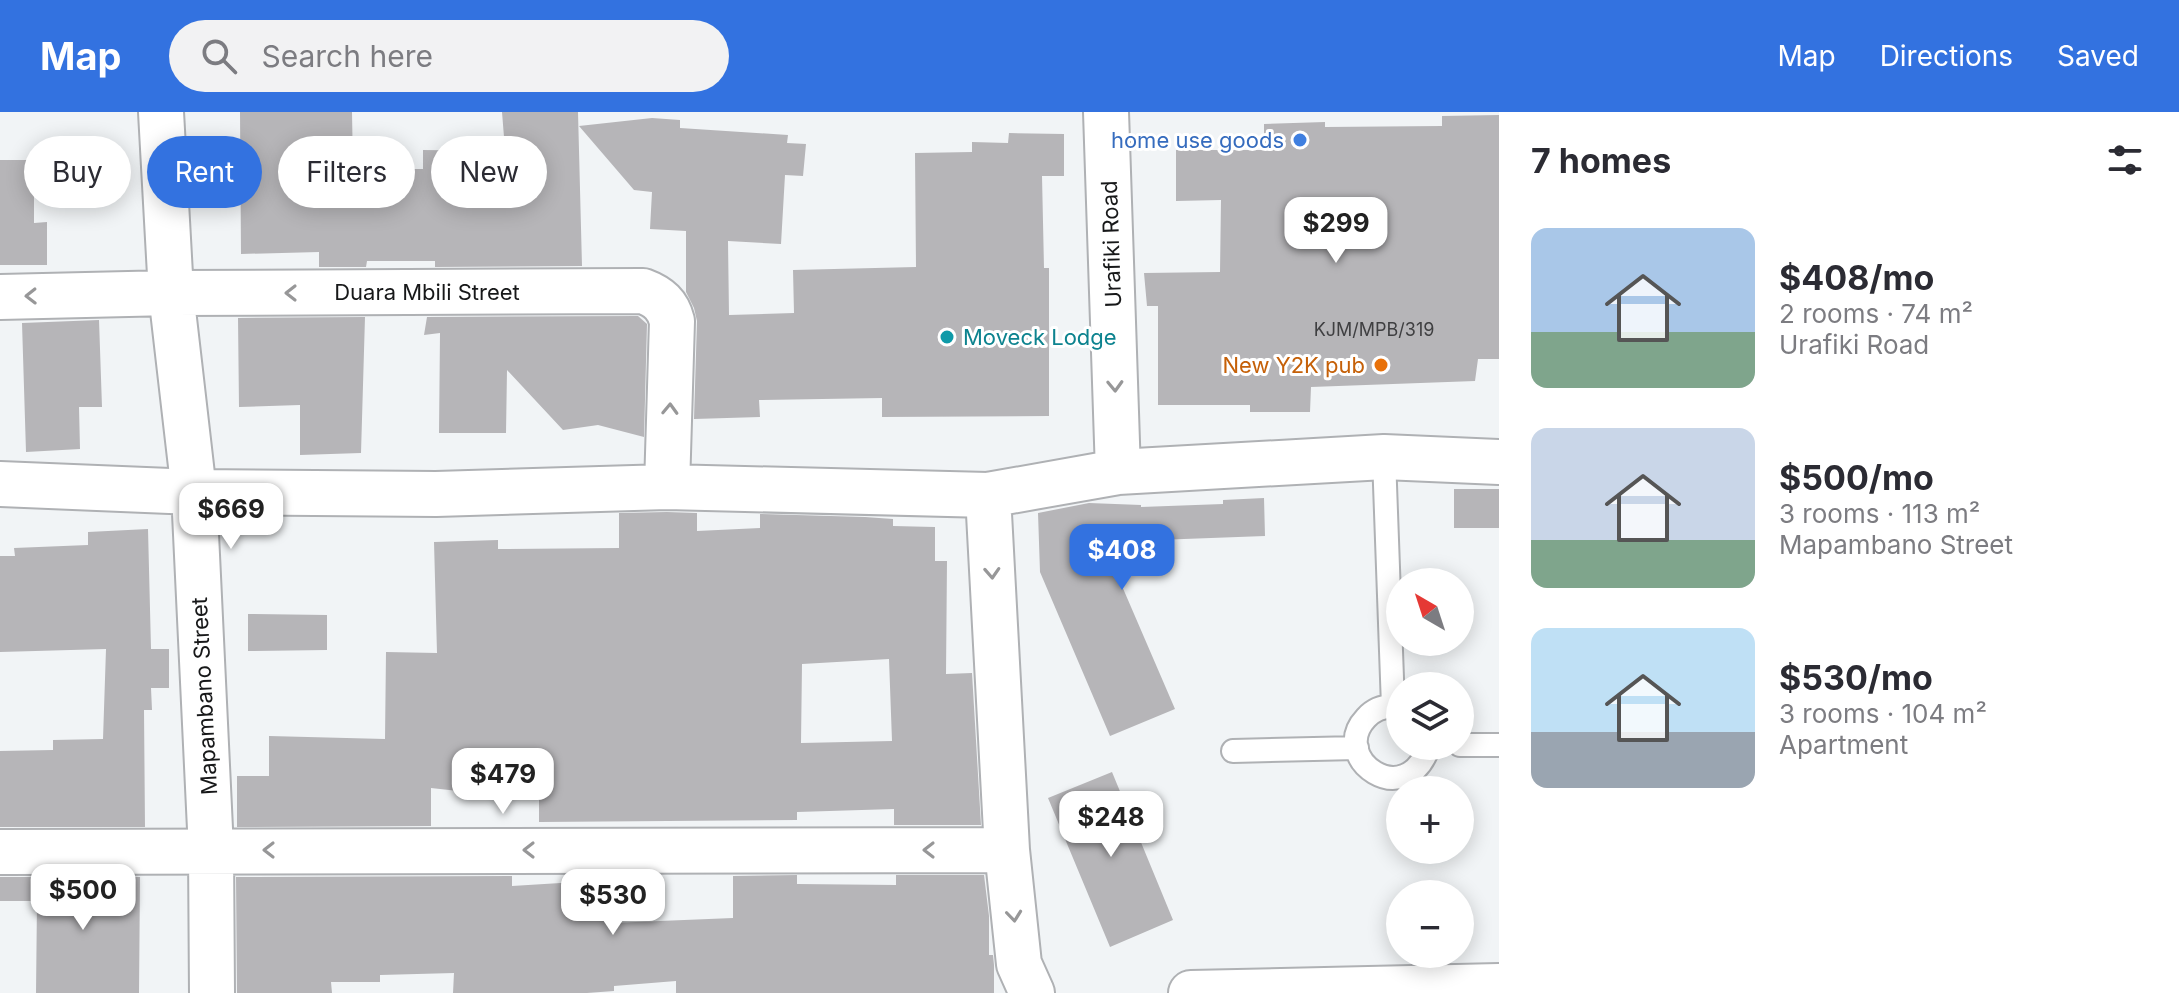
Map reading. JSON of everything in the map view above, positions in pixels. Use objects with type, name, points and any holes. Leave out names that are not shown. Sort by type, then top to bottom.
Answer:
[{"type":"street","name":"Mapambano Street","points":[[161,112],[171,293],[194,492],[211,850],[212,993]]},
{"type":"street","name":"Urafiki Road","points":[[1106,112],[1118,472]]},
{"type":"street","name":"Duara Mbili Street","points":[[0,297],[171,293],[643,291],[662,301],[672,321],[667,487]]},
{"type":"street","points":[[0,484],[194,492],[436,494],[667,487],[988,495],[1118,472],[1384,457],[1499,462]]},
{"type":"street","points":[[988,495],[1007,850],[1019,964],[1032,993]]},
{"type":"street","points":[[0,852],[1007,850]]},
{"type":"street","points":[[1191,993],[1499,986]]},
{"type":"lane","points":[[1384,457],[1394,672]]},
{"type":"lane","points":[[1386,707],[1370,714],[1361,723],[1357,748],[1362,762],[1372,772],[1386,778],[1401,778],[1414,771],[1424,760]]},
{"type":"lane","points":[[1474,745],[1499,745]]},
{"type":"lane","points":[[1233,751],[1357,748]]},
{"type":"building","points":[[240,112],[352,112],[352,136],[278,136],[278,208],[415,208],[415,169],[423,169],[423,150],[431,150],[431,208],[547,208],[547,136],[504,136],[502,112],[578,112],[582,266],[435,267],[435,261],[367,261],[366,267],[319,267],[319,252],[241,254],[241,208],[262,208],[262,136],[240,136]]},
{"type":"building","points":[[1499,115],[1499,359],[1478,359],[1475,381],[1311,387],[1310,412],[1250,412],[1250,405],[1158,405],[1158,306],[1147,306],[1144,273],[1220,272],[1221,200],[1176,201],[1176,150],[1264,150],[1264,124],[1325,122],[1325,127],[1442,126],[1442,116]]},
{"type":"building","points":[[652,118],[680,120],[680,128],[788,135],[787,143],[806,144],[803,176],[785,175],[781,244],[728,241],[729,315],[794,313],[793,270],[916,267],[915,153],[972,152],[972,142],[1008,143],[1009,133],[1064,134],[1064,176],[1042,176],[1044,268],[1049,268],[1049,416],[882,417],[882,398],[759,400],[760,417],[694,419],[697,321],[686,292],[686,231],[650,229],[652,192],[634,190],[579,126]]},
{"type":"building","points":[[0,160],[24,160],[24,208],[34,208],[34,223],[47,222],[47,265],[0,265]]},
{"type":"building","points":[[638,316],[647,324],[644,437],[598,425],[563,430],[507,370],[506,433],[439,433],[440,333],[424,335],[427,317]]},
{"type":"building","points":[[365,317],[361,453],[300,455],[300,405],[239,407],[238,318]]},
{"type":"building","points":[[99,320],[102,407],[79,407],[80,449],[26,452],[22,323]]},
{"type":"building","points":[[1454,489],[1499,489],[1499,528],[1454,528]]},
{"type":"building","points":[[1264,498],[1265,536],[1103,542],[1175,709],[1110,736],[1040,572],[1038,513],[1089,503],[1141,507],[1223,504],[1223,500]]},
{"type":"building","points":[[619,513],[697,513],[697,531],[760,528],[760,514],[893,519],[893,526],[935,527],[935,561],[947,561],[946,674],[972,673],[981,825],[894,825],[894,809],[797,812],[797,820],[539,822],[539,800],[431,788],[431,826],[237,827],[237,776],[269,776],[269,736],[385,739],[386,652],[437,653],[434,542],[498,540],[498,549],[619,548]],"holes":[[[889,659],[892,741],[801,743],[802,664]]]},
{"type":"building","points":[[148,529],[151,649],[169,649],[169,688],[151,688],[152,710],[144,710],[145,827],[0,827],[0,751],[53,750],[53,740],[103,739],[106,649],[0,652],[0,556],[15,556],[14,548],[88,545],[88,532]]},
{"type":"building","points":[[248,614],[327,615],[327,650],[248,651]]},
{"type":"building","points":[[1112,772],[1173,920],[1110,947],[1048,798]]},
{"type":"building","points":[[797,875],[797,884],[896,885],[896,875],[984,875],[994,993],[676,993],[676,981],[614,986],[614,991],[587,993],[453,993],[454,973],[380,975],[380,982],[331,982],[332,993],[237,993],[236,877],[512,876],[512,886],[609,880],[611,923],[733,918],[733,876]]},
{"type":"building","points":[[0,877],[140,877],[139,993],[36,993],[37,901],[0,901]]},
{"type":"place","name":"home use goods","points":[[1300,140]]},
{"type":"place","name":"Moveck Lodge","points":[[947,337]]},
{"type":"place","name":"New Y2K pub","points":[[1381,365]]}]
